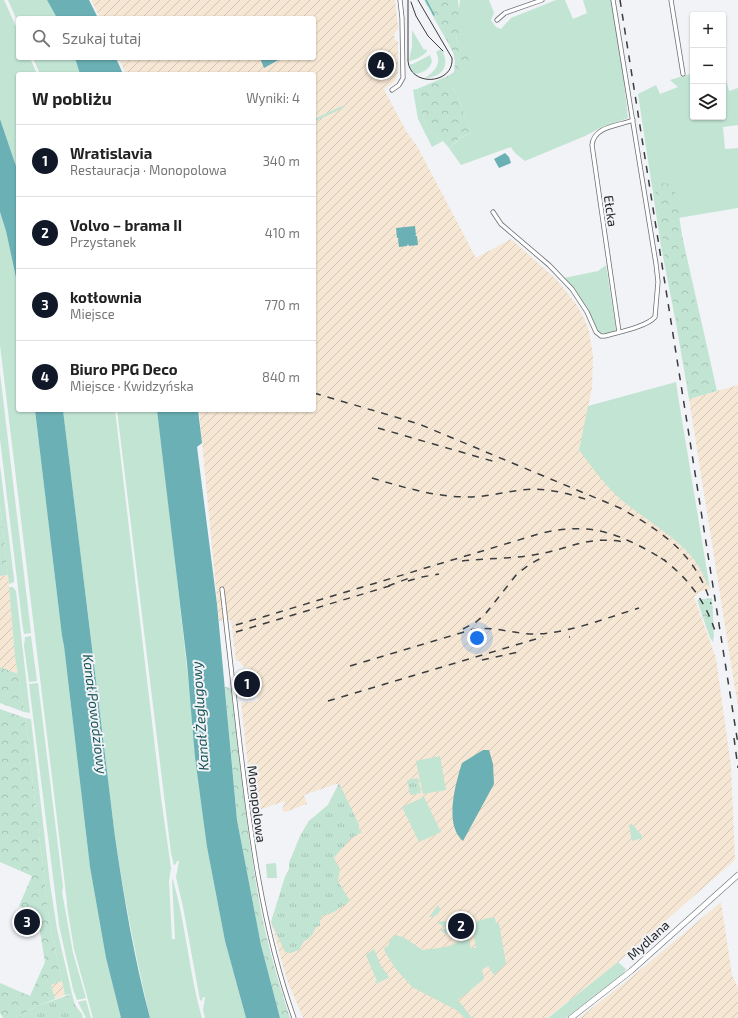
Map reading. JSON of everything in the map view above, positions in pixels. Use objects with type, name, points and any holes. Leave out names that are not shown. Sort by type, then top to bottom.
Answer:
[{"type":"street","points":[[392,90],[399,85],[403,78],[402,18],[400,0]]},
{"type":"street","points":[[497,20],[505,13],[542,0]]},
{"type":"street","points":[[493,212],[501,224],[549,265],[572,289],[587,312],[596,332],[603,336],[619,332],[645,324],[652,321],[655,317],[658,282],[653,242],[613,0]]},
{"type":"street","points":[[671,0],[683,74]]},
{"type":"street","name":"Ełcka","points":[[619,332],[592,145],[594,137],[601,130],[633,120]]},
{"type":"street","name":"Monopolowa","points":[[222,589],[241,756],[256,867],[270,937],[285,992],[294,1018]]},
{"type":"street","name":"Mydlana","points":[[571,1018],[631,971],[738,875]]},
{"type":"shaded area","points":[[91,0],[395,0],[398,28],[394,35],[395,40],[398,42],[398,72],[395,81],[384,89],[406,131],[417,146],[476,258],[511,239],[557,280],[576,304],[589,331],[593,356],[592,388],[579,450],[693,557],[707,580],[710,590],[701,591],[694,597],[716,658],[731,766],[735,860],[615,965],[547,1018],[303,1018],[287,980],[271,922],[285,877],[289,869],[289,863],[301,834],[309,821],[328,805],[339,783],[304,795],[307,804],[285,812],[282,810],[285,801],[253,812],[241,703],[258,701],[256,681],[252,670],[248,667],[245,668],[240,661],[236,661],[231,620],[219,621],[199,412],[316,412],[316,72],[125,72],[119,60],[316,60],[316,16],[99,16]]},
{"type":"shaded area","points":[[738,385],[738,708],[689,399]]},
{"type":"shaded area","points":[[8,575],[15,657],[18,674],[0,667],[0,576]]},
{"type":"shaded area","points":[[721,902],[732,975],[738,988],[738,1018],[579,1018],[628,980]]},
{"type":"shaded area","points":[[62,981],[65,995],[55,999],[51,985]]},
{"type":"green space","points":[[0,0],[4,0],[16,27],[16,60],[31,60],[36,72],[16,72],[16,166],[0,119]]},
{"type":"green space","points":[[8,0],[47,0],[56,16],[16,16],[16,18]]},
{"type":"green space","points":[[424,0],[458,0],[461,30],[456,36],[458,44],[466,51],[471,62],[461,67],[462,76],[456,83],[450,82],[461,105],[471,133],[460,138],[449,148],[443,141],[428,131],[423,117],[417,89],[454,72],[455,61],[453,52]]},
{"type":"green space","points":[[460,0],[489,0],[494,13],[491,20],[496,27],[501,29],[511,18],[556,0],[565,0],[573,19],[587,13],[583,0],[611,0],[623,74],[628,118],[600,128],[585,136],[525,161],[515,153],[511,147],[461,165],[449,148],[461,138],[471,133],[461,105],[450,82],[461,67],[466,51],[458,44],[456,36]]},
{"type":"green space","points":[[412,30],[424,50],[426,49],[427,51],[419,58],[409,61],[412,46]]},
{"type":"green space","points":[[441,49],[445,60],[444,69],[441,73],[425,78],[432,73],[438,64],[438,56],[436,52]]},
{"type":"green space","points":[[430,55],[432,61],[430,66],[423,72],[415,74],[410,68],[410,64],[413,64]]},
{"type":"green space","points":[[34,60],[76,60],[79,72],[39,72]]},
{"type":"green space","points":[[690,74],[690,120],[726,120],[726,80],[729,91],[738,88],[738,125],[723,127],[725,149],[738,148],[738,208],[678,218],[717,391],[689,399],[661,246],[638,94],[656,85],[660,94],[678,87],[670,80]]},
{"type":"green space","points":[[417,89],[423,117],[428,131],[443,141],[432,147],[418,119],[413,90]]},
{"type":"green space","points":[[342,106],[345,107],[316,121],[316,118]]},
{"type":"green space","points":[[654,183],[674,184],[685,254],[714,391],[690,397],[664,252]]},
{"type":"green space","points":[[0,212],[6,231],[16,278],[16,412],[35,412],[90,867],[106,958],[121,1018],[93,1018],[74,949],[67,906],[0,345]]},
{"type":"green space","points":[[606,265],[616,330],[607,334],[598,330],[576,292],[564,278],[598,271]]},
{"type":"green space","points":[[0,373],[31,633],[24,634],[0,439]]},
{"type":"green space","points":[[676,382],[710,589],[697,564],[684,548],[616,495],[601,479],[579,450],[588,406]]},
{"type":"green space","points":[[63,412],[115,412],[161,798],[171,868],[169,881],[172,939],[175,939],[172,879],[181,914],[202,1018],[150,1018],[126,905],[115,837]]},
{"type":"green space","points":[[117,412],[157,412],[207,847],[225,941],[246,1018],[205,1018],[203,1010],[205,997],[203,997],[202,1001],[200,1000],[176,877],[179,861],[177,861],[174,865],[171,853]]},
{"type":"green space","points":[[0,465],[14,579],[14,582],[9,584],[0,505]]},
{"type":"green space","points":[[0,505],[8,575],[0,576]]},
{"type":"green space","points":[[9,587],[13,587],[16,591],[30,713],[24,712],[15,657]]},
{"type":"green space","points":[[712,598],[713,642],[710,638],[697,600]]},
{"type":"green space","points":[[31,636],[37,681],[29,682],[24,646],[25,637]]},
{"type":"green space","points":[[0,667],[18,674],[24,712],[0,703]]},
{"type":"green space","points":[[38,683],[63,887],[62,892],[73,953],[86,998],[77,1000],[73,989],[59,925],[29,684]]},
{"type":"green space","points":[[225,687],[231,688],[246,817],[261,911],[280,988],[290,1018],[280,1018],[261,945],[237,820]]},
{"type":"green space","points":[[0,709],[25,718],[50,926],[62,981],[51,985],[55,999],[37,1006],[16,1018],[3,1018],[0,1013],[0,983],[30,996],[45,962],[37,914],[19,906],[32,876],[0,862]]},
{"type":"green space","points":[[25,718],[31,719],[50,884],[57,929],[72,994],[65,995],[50,926]]},
{"type":"green space","points":[[440,756],[446,790],[423,794],[416,761]]},
{"type":"green space","points":[[418,778],[421,793],[410,795],[407,780]]},
{"type":"green space","points":[[339,783],[359,825],[359,829],[362,832],[350,839],[334,858],[340,869],[338,881],[350,901],[334,912],[322,916],[320,926],[316,927],[312,936],[304,941],[299,950],[290,953],[285,952],[271,922],[285,877],[289,869],[289,863],[301,834],[309,821],[328,805]]},
{"type":"green space","points":[[424,797],[441,832],[419,842],[402,807]]},
{"type":"green space","points":[[632,824],[643,838],[632,841],[629,825]]},
{"type":"green space","points":[[276,863],[277,878],[267,878],[266,864]]},
{"type":"green space","points":[[438,905],[440,909],[439,913],[435,916],[429,917]]},
{"type":"green space","points":[[493,917],[495,918],[496,923],[499,923],[506,964],[494,975],[488,966],[482,970],[484,979],[458,1000],[472,1018],[465,1018],[456,1010],[412,987],[395,968],[385,952],[384,948],[388,946],[391,938],[396,935],[405,938],[422,950],[448,946],[458,942],[466,926],[471,948],[476,948],[472,924],[476,923],[477,921]]},
{"type":"green space","points":[[444,921],[449,923],[451,926],[451,930],[446,934],[440,930],[446,928],[437,922]]},
{"type":"green space","points":[[374,949],[381,966],[389,977],[376,984],[375,982],[377,981],[366,955]]},
{"type":"green space","points":[[618,962],[626,969],[622,975],[566,1018],[548,1018]]},
{"type":"green space","points":[[72,994],[75,1005],[82,1014],[83,1018],[16,1018],[37,1006]]},
{"type":"green space","points":[[86,1000],[91,1018],[86,1018],[78,1002]]},
{"type":"water","points":[[47,0],[89,0],[97,16],[56,16]]},
{"type":"water","points":[[76,60],[117,60],[122,72],[79,72]]},
{"type":"water","points":[[261,60],[278,60],[264,68]]},
{"type":"water","points":[[0,119],[16,166],[16,278],[6,231],[0,212]]},
{"type":"water","points":[[505,153],[509,157],[511,163],[499,168],[494,159]]},
{"type":"water","points":[[415,226],[415,236],[417,236],[418,245],[409,246],[408,244],[407,246],[399,247],[399,238],[397,238],[396,228]]},
{"type":"water","name":"Kanał Powodziowy","points":[[35,412],[63,412],[115,837],[130,928],[150,1018],[121,1018],[106,958],[90,867]]},
{"type":"water","name":"Kanał Żeglugowy","points":[[157,412],[198,412],[202,443],[197,447],[217,604],[237,820],[261,945],[280,1018],[246,1018],[225,941],[207,847],[195,757],[187,663]]},
{"type":"water","points":[[483,750],[489,750],[493,764],[494,784],[463,841],[457,834],[452,815],[454,793],[462,763]]},
{"type":"waterway","points":[[426,0],[434,15]]},
{"type":"tram line","points":[[408,0],[408,61],[411,69],[416,75],[423,79],[439,78],[446,74],[451,67],[452,58],[418,0]]},
{"type":"tram line","points":[[411,2],[416,16],[428,36],[443,51]]},
{"type":"railway","points":[[620,0],[738,744]]},
{"type":"railway","points":[[316,394],[419,424],[620,508],[650,526],[676,546],[696,571],[705,587],[711,604]]},
{"type":"railway","points":[[378,428],[499,463]]},
{"type":"railway","points":[[372,478],[419,491],[455,497],[475,497],[522,490],[540,489],[591,501]]},
{"type":"railway","points":[[236,625],[542,533],[560,530],[577,529],[607,533],[636,544],[666,561]]},
{"type":"railway","points":[[462,561],[533,555],[599,540],[624,542]]},
{"type":"railway","points":[[463,629],[476,622],[486,613],[517,574],[530,564],[545,556]]},
{"type":"railway","points":[[661,558],[680,573],[695,591],[707,611],[716,634]]},
{"type":"railway","points":[[408,581],[439,574]]},
{"type":"railway","points":[[388,586],[412,577]]},
{"type":"railway","points":[[236,632],[393,585]]},
{"type":"railway","points":[[350,666],[474,629],[482,628],[530,634],[551,633],[589,624],[639,608]]},
{"type":"railway","points":[[328,701],[543,637]]},
{"type":"railway","points":[[482,660],[518,652]]},
{"type":"railway","points":[[734,738],[738,768]]},
{"type":"place","name":"Biuro PPG Deco","points":[[381,65]]},
{"type":"place","name":"Wratislavia","points":[[247,684]]},
{"type":"place","name":"kotłownia","points":[[27,922]]},
{"type":"place","name":"Volvo – brama II","points":[[461,926]]}]
